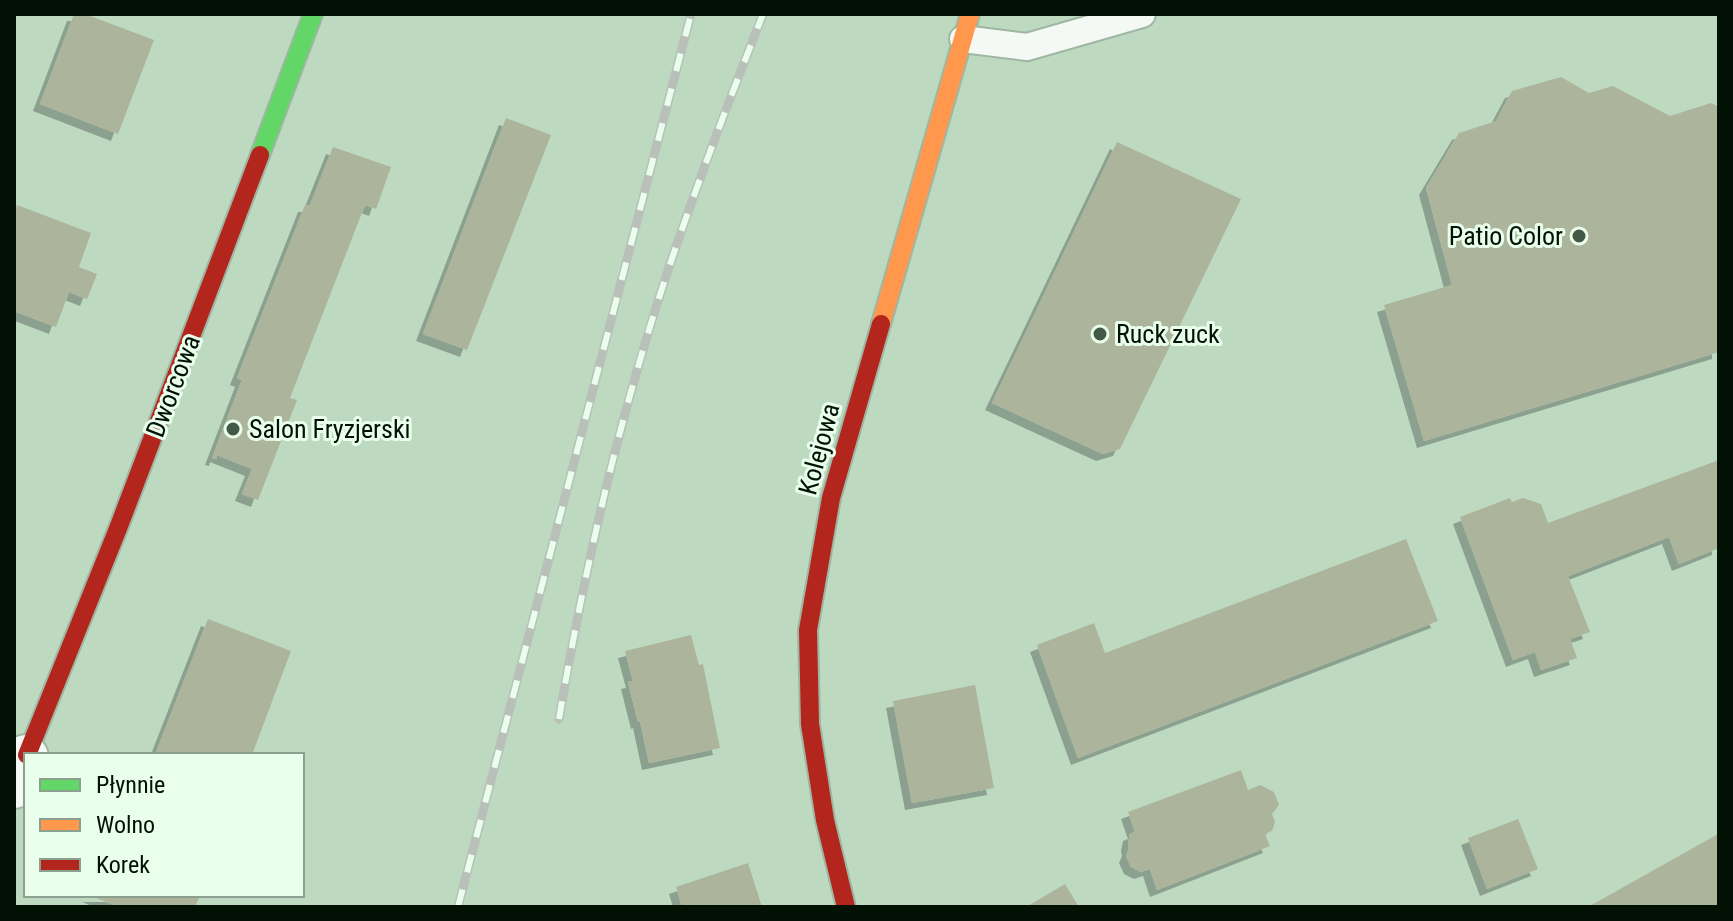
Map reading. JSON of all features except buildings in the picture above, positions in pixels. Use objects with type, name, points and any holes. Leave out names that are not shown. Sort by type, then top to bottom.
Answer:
[{"type":"street","name":"Dworcowa","points":[[27,753],[119,526],[313,14]]},
{"type":"street","name":"Kolejowa","points":[[846,907],[825,820],[810,724],[808,630],[831,498],[966,26]]},
{"type":"street","name":"Dworcowa","points":[[14,786],[24,761]]},
{"type":"lane","points":[[966,26],[1027,47],[1142,14]]},
{"type":"railway","points":[[458,907],[691,14]]},
{"type":"railway","points":[[559,719],[599,516],[638,367],[692,202],[763,14]]},
{"type":"traffic: fast","points":[[260,155],[313,14]]},
{"type":"traffic: slow","points":[[881,324],[970,14]]},
{"type":"traffic: jam","points":[[28,753],[119,526],[260,155]]},
{"type":"traffic: jam","points":[[846,907],[825,820],[810,724],[808,630],[831,498],[881,324]]},
{"type":"place","name":"Patio Color","points":[[1579,236]]},
{"type":"place","name":"Ruck zuck","points":[[1100,334]]},
{"type":"place","name":"Salon Fryzjerski","points":[[233,429]]}]
